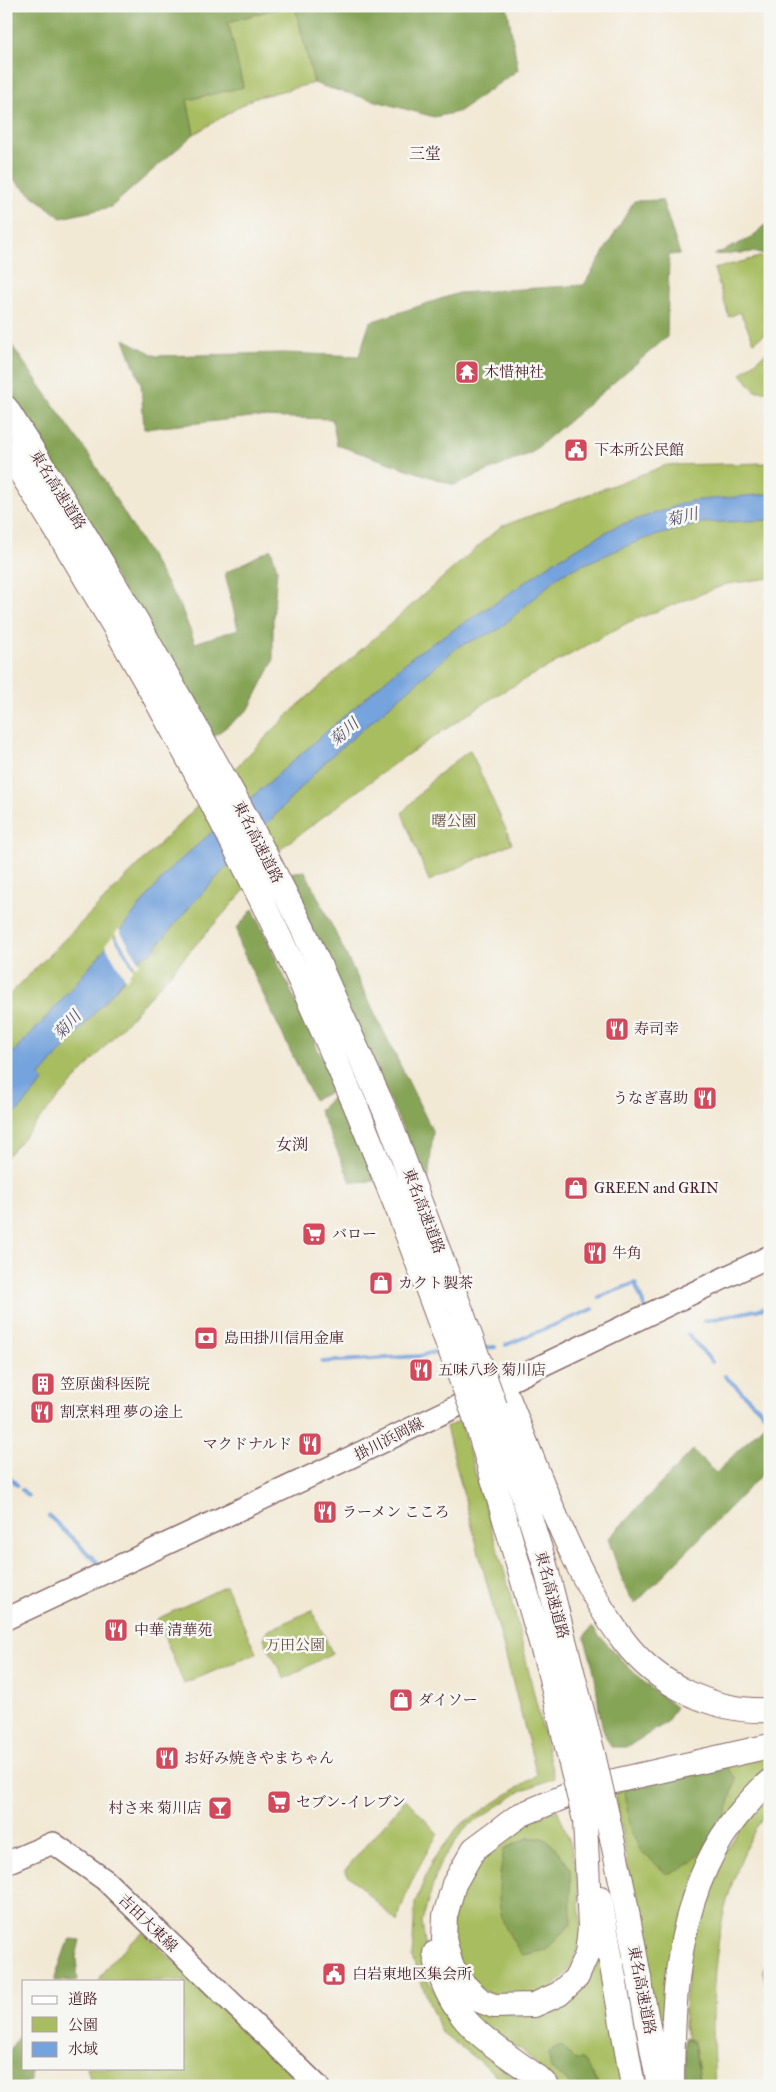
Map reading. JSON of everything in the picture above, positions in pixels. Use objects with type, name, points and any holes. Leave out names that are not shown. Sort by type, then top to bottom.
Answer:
[{"type":"highway","name":"東名高速道路","points":[[6,408],[78,523],[188,734],[357,1109],[417,1258],[492,1406]]},
{"type":"highway","name":"東名高速道路","points":[[6,450],[188,734],[246,817],[303,929],[388,1118],[455,1292],[492,1406],[549,1670],[582,1757],[596,1818],[608,1935],[633,2086]]},
{"type":"highway","points":[[492,1406],[604,1612],[625,1642],[652,1670],[682,1690],[716,1704],[750,1711],[770,1710]]},
{"type":"highway","points":[[547,2086],[539,2078],[479,2036],[461,2017],[446,1991],[436,1964],[431,1933],[433,1906],[447,1867],[464,1844],[484,1825],[513,1804],[554,1786],[597,1771],[770,1734]]},
{"type":"highway","points":[[596,1818],[587,1954],[577,1977],[559,1994],[534,2005],[502,2006],[481,2001],[462,1983],[451,1965],[444,1939],[445,1916],[454,1884],[474,1850],[520,1815],[588,1788],[770,1746]]},
{"type":"highway","points":[[672,2086],[673,2019],[679,1961],[696,1889],[712,1853],[732,1821],[770,1781]]},
{"type":"highway","name":"東名高速道路","points":[[596,1818],[623,1890],[659,2086]]},
{"type":"main road","name":"掛川浜岡線","points":[[6,1619],[344,1462],[770,1256]]},
{"type":"main road","name":"吉田大東線","points":[[6,1863],[52,1843],[105,1880],[318,2086]]},
{"type":"green space","points":[[6,6],[286,6],[228,22],[243,87],[187,100],[194,134],[111,207],[61,218],[6,174]]},
{"type":"green space","points":[[286,6],[295,6],[314,83],[254,98],[194,134],[187,100],[243,87],[228,22]]},
{"type":"green space","points":[[295,6],[507,6],[518,70],[458,112],[434,117],[322,86],[314,83]]},
{"type":"green space","points":[[662,200],[680,254],[669,255],[667,337],[531,453],[454,485],[337,445],[332,419],[252,417],[144,429],[141,384],[124,339],[156,356],[284,353],[359,356],[370,322],[459,293],[584,285],[634,201]]},
{"type":"green space","points":[[770,225],[770,255],[756,252],[714,255],[753,237],[763,226]]},
{"type":"green space","points":[[767,255],[770,256],[770,330],[754,342],[740,312],[729,317],[714,269]]},
{"type":"green space","points":[[6,337],[89,455],[181,607],[195,643],[238,629],[225,573],[271,549],[277,569],[273,619],[273,662],[249,709],[212,738],[6,396]]},
{"type":"green space","points":[[770,349],[770,391],[755,391],[741,374]]},
{"type":"green space","points":[[770,463],[770,578],[727,584],[629,622],[495,696],[395,763],[284,846],[6,1157],[6,998],[294,709],[500,527],[667,465]]},
{"type":"green space","name":"曙公園","points":[[470,750],[512,843],[429,881],[402,813],[436,776]]},
{"type":"green space","points":[[305,871],[433,1132],[428,1184],[286,873]]},
{"type":"green space","points":[[253,909],[336,1089],[314,1100],[239,944],[237,928]]},
{"type":"green space","points":[[338,1095],[375,1181],[351,1182],[319,1110]]},
{"type":"green space","points":[[460,1421],[508,1584],[554,1778],[521,1791],[465,1828],[439,1865],[422,1921],[430,1983],[462,2036],[525,2086],[511,2086],[440,2031],[412,1958],[415,1903],[432,1861],[460,1825],[537,1775],[446,1427]]},
{"type":"green space","points":[[767,1421],[770,1423],[770,1466],[635,1604],[626,1590],[608,1539],[693,1450],[716,1473]]},
{"type":"green space","points":[[226,1586],[256,1653],[184,1684],[157,1619]]},
{"type":"green space","name":"万田公園","points":[[312,1610],[332,1653],[284,1679],[264,1639],[267,1631]]},
{"type":"green space","points":[[592,1627],[621,1660],[642,1680],[676,1707],[666,1723],[627,1747],[612,1747],[604,1732],[592,1662],[584,1636]]},
{"type":"green space","points":[[770,1754],[770,1774],[695,1876],[663,2064],[614,1791]]},
{"type":"green space","points":[[726,1766],[736,1779],[722,1827],[691,1863],[668,1875],[640,1850],[632,1833],[624,1793],[632,1784],[683,1778]]},
{"type":"green space","points":[[770,1794],[770,1811],[761,1821],[751,1838],[732,1884],[724,1912],[715,1969],[713,1998],[715,2086],[701,2086],[694,2041],[688,2039],[684,2026],[689,1936],[710,1875],[745,1821]]},
{"type":"green space","points":[[406,1799],[438,1834],[414,1876],[397,1922],[344,1871]]},
{"type":"green space","points":[[557,1809],[570,1842],[577,1872],[582,1939],[568,1972],[545,1996],[495,1997],[471,1982],[451,1947],[452,1907],[483,1850],[529,1821]]},
{"type":"green space","points":[[528,1838],[543,1838],[554,1846],[570,1868],[571,1924],[546,1950],[522,1955],[510,1936],[501,1915],[499,1886],[504,1849]]},
{"type":"green space","points":[[143,1932],[306,2086],[92,2086],[88,2070],[185,2070],[185,1980],[99,1980],[118,1954]]},
{"type":"green space","points":[[71,1939],[80,1940],[76,1957],[78,1980],[54,1980],[66,1946]]},
{"type":"green space","points":[[598,1943],[624,2086],[557,2086],[521,2049],[476,2025],[446,1972],[513,2015],[552,2012],[581,1983]]},
{"type":"green space","points":[[768,1957],[770,1957],[770,2005],[763,1972]]},
{"type":"green space","points":[[22,2031],[22,2070],[31,2070],[31,2081],[22,2085],[13,2085],[6,2082],[6,2056]]},
{"type":"green space","points":[[685,2038],[694,2043],[701,2086],[685,2086]]},
{"type":"green space","points":[[561,2046],[575,2060],[582,2059],[600,2086],[570,2086],[565,2079],[551,2069],[548,2052]]},
{"type":"water","name":"菊川","points":[[770,494],[770,520],[701,523],[641,540],[561,574],[498,630],[459,646],[327,760],[192,904],[151,953],[142,957],[134,964],[123,980],[40,1076],[43,1082],[21,1108],[6,1122],[6,1060],[44,1020],[105,949],[170,869],[414,655],[500,600],[555,561],[615,527],[690,501]]},
{"type":"pier","points":[[119,929],[140,963],[136,967],[115,933]]},
{"type":"pier","points":[[113,936],[133,969],[126,980],[105,945]]},
{"type":"waterway","points":[[599,1297],[635,1283],[645,1308]]},
{"type":"waterway","points":[[704,1321],[770,1307]]},
{"type":"waterway","points":[[506,1345],[593,1309]]},
{"type":"waterway","points":[[688,1334],[712,1362]]},
{"type":"waterway","points":[[483,1348],[495,1347]]},
{"type":"waterway","points":[[322,1362],[420,1356],[441,1350]]},
{"type":"waterway","points":[[725,1376],[770,1419]]},
{"type":"waterway","points":[[10,1478],[17,1485]]},
{"type":"waterway","points":[[22,1490],[28,1496]]},
{"type":"waterway","points":[[49,1516],[101,1566]]},
{"type":"place","name":"木惜神社","points":[[467,372]]},
{"type":"place","name":"下本所公民館","points":[[576,450]]},
{"type":"place","name":"寿司幸","points":[[617,1029]]},
{"type":"place","name":"うなぎ喜助","points":[[705,1098]]},
{"type":"place","name":"GREEN and GRIN","points":[[576,1188]]},
{"type":"place","name":"バロー","points":[[314,1234]]},
{"type":"place","name":"牛角","points":[[595,1253]]},
{"type":"place","name":"カクト製茶","points":[[381,1283]]},
{"type":"place","name":"島田掛川信用金庫","points":[[206,1338]]},
{"type":"place","name":"五味八珍 菊川店","points":[[421,1370]]},
{"type":"place","name":"笠原歯科医院","points":[[43,1384]]},
{"type":"place","name":"割烹料理 夢の途上","points":[[42,1412]]},
{"type":"place","name":"マクドナルド","points":[[310,1444]]},
{"type":"place","name":"ラーメン こころ","points":[[325,1512]]},
{"type":"place","name":"中華 清華苑","points":[[116,1630]]},
{"type":"place","name":"ダイソー","points":[[401,1700]]},
{"type":"place","name":"お好み焼きやまちゃん","points":[[167,1758]]},
{"type":"place","name":"セブン-イレブン","points":[[279,1802]]},
{"type":"place","name":"村さ来 菊川店","points":[[220,1808]]},
{"type":"place","name":"白岩東地区集会所","points":[[334,1974]]},
{"type":"district","name":"三堂","points":[[425,153]]},
{"type":"district","name":"女渕","points":[[292,1144]]}]
